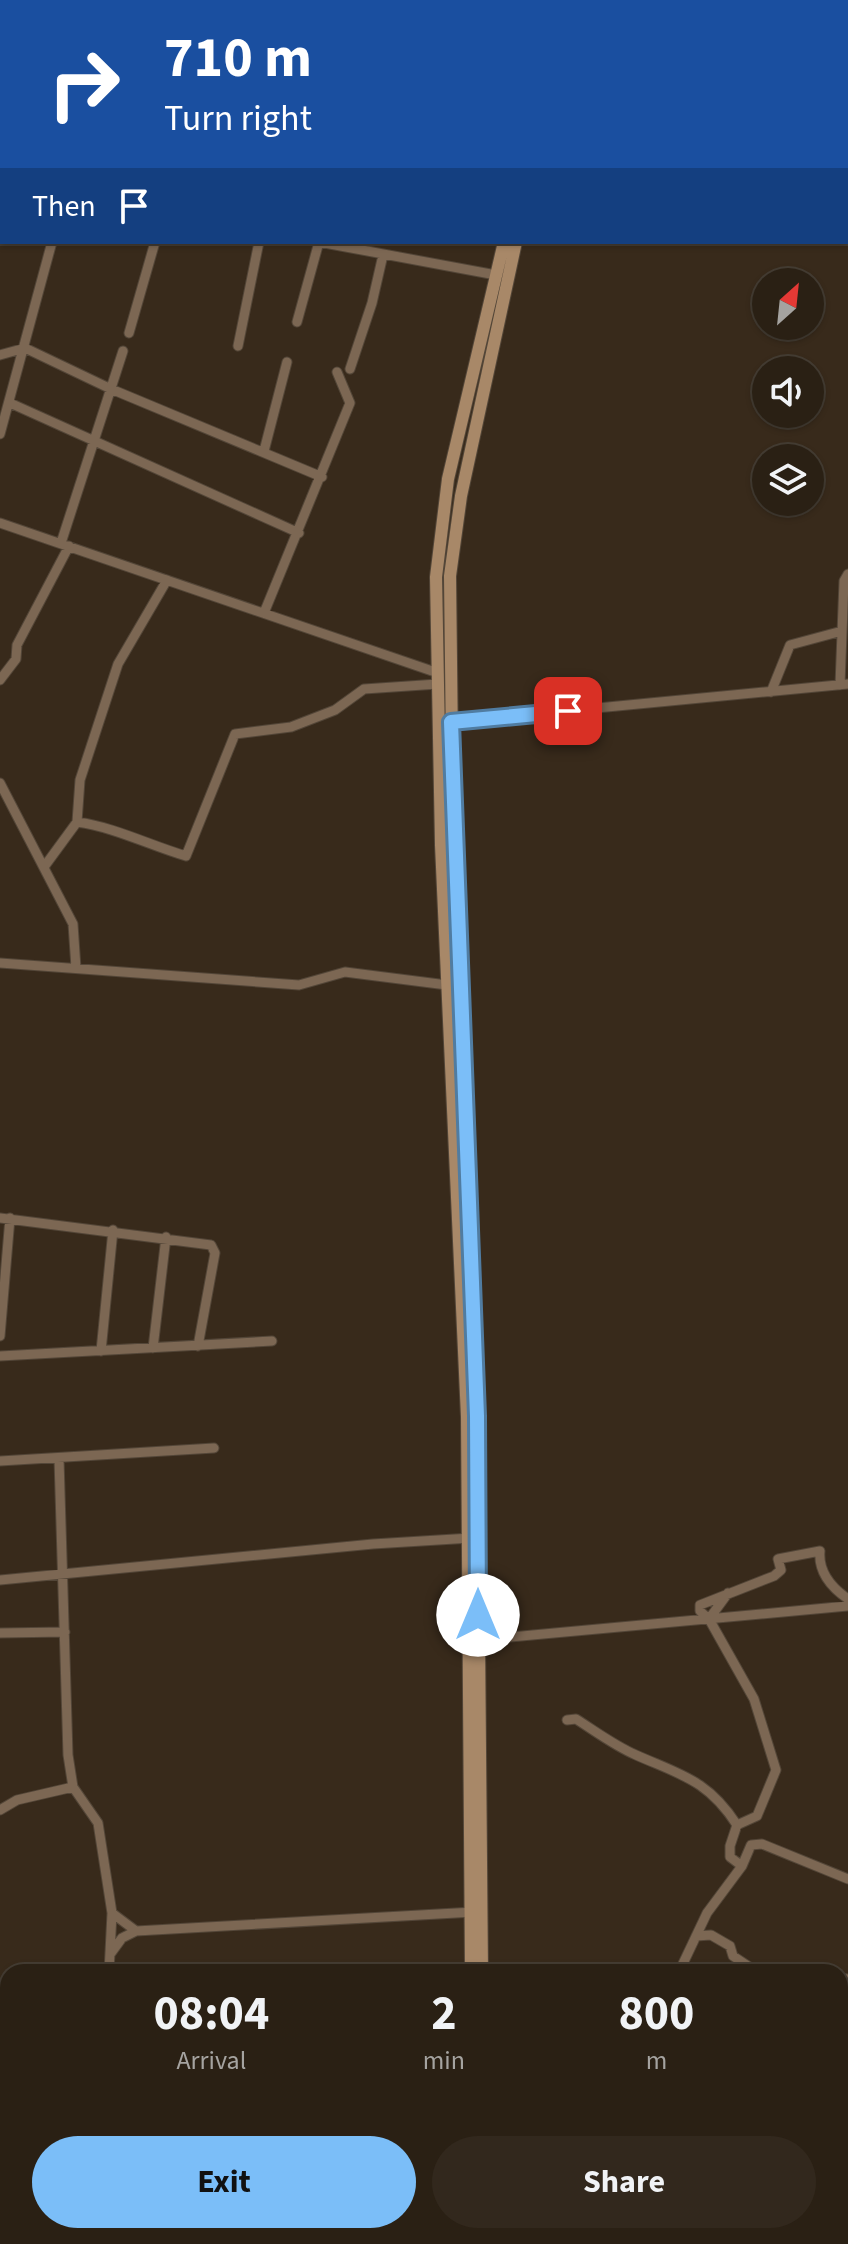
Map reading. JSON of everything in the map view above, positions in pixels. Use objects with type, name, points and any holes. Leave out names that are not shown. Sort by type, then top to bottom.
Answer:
[{"type":"main road","points":[[472,1964],[476,1912],[478,1640],[447,985],[436,608],[440,523],[460,421],[504,244]]},
{"type":"main road","points":[[481,1964],[476,1912],[472,1538],[477,1416],[451,722],[451,555],[516,244]]},
{"type":"street","points":[[0,434],[52,244]]},
{"type":"street","points":[[129,333],[154,244]]},
{"type":"street","points":[[238,346],[259,244]]},
{"type":"street","points":[[297,322],[318,244]]},
{"type":"street","points":[[329,244],[496,275]]},
{"type":"street","points":[[350,369],[372,303],[381,244]]},
{"type":"street","points":[[0,355],[25,345],[111,389],[322,477]]},
{"type":"street","points":[[0,680],[16,659],[17,645],[65,545],[94,439],[123,351]]},
{"type":"street","points":[[264,451],[287,362]]},
{"type":"street","points":[[264,613],[322,477],[332,438],[350,403],[337,372]]},
{"type":"street","points":[[10,403],[299,533]]},
{"type":"street","points":[[0,523],[264,613],[438,678]]},
{"type":"street","points":[[451,722],[844,685],[842,631],[844,581],[848,574]]},
{"type":"street","points":[[44,867],[77,822],[80,780],[118,664],[167,580]]},
{"type":"street","points":[[771,692],[790,645],[842,631]]},
{"type":"street","points":[[77,822],[107,826],[134,840],[186,856],[210,804],[235,734],[291,727],[335,710],[364,689],[438,678]]},
{"type":"street","points":[[0,783],[73,924],[76,968]]},
{"type":"street","points":[[0,963],[299,985],[345,972],[447,985]]},
{"type":"street","points":[[0,1336],[5,1218],[166,1237],[214,1247],[198,1346]]},
{"type":"street","points":[[101,1351],[113,1230]]},
{"type":"street","points":[[153,1348],[166,1237]]},
{"type":"street","points":[[0,1356],[272,1341]]},
{"type":"street","points":[[0,1461],[214,1448]]},
{"type":"street","points":[[59,1459],[68,1755],[73,1787],[98,1823],[112,1913],[110,1964]]},
{"type":"street","points":[[0,1580],[472,1538]]},
{"type":"street","points":[[742,1866],[730,1857],[737,1825],[757,1816],[776,1770],[754,1699],[709,1619],[700,1611],[700,1605],[729,1591],[774,1576],[781,1570],[778,1559],[820,1551],[819,1562],[832,1588],[848,1599]]},
{"type":"street","points":[[709,1619],[729,1591]]},
{"type":"street","points":[[478,1640],[848,1606]]},
{"type":"street","points":[[0,1633],[65,1632]]},
{"type":"street","points":[[567,1720],[576,1719],[633,1754],[697,1780],[724,1804],[737,1825]]},
{"type":"street","points":[[0,1810],[17,1800],[73,1787]]},
{"type":"street","points":[[683,1964],[707,1913],[742,1866],[751,1845],[762,1844],[848,1879]]},
{"type":"street","points":[[111,1953],[122,1938],[136,1931],[476,1912]]},
{"type":"street","points":[[112,1913],[136,1931]]},
{"type":"street","points":[[696,1936],[711,1935],[730,1946],[733,1956],[745,1964]]},
{"type":"route","points":[[478,1615],[477,1416],[451,722],[568,711]]}]
